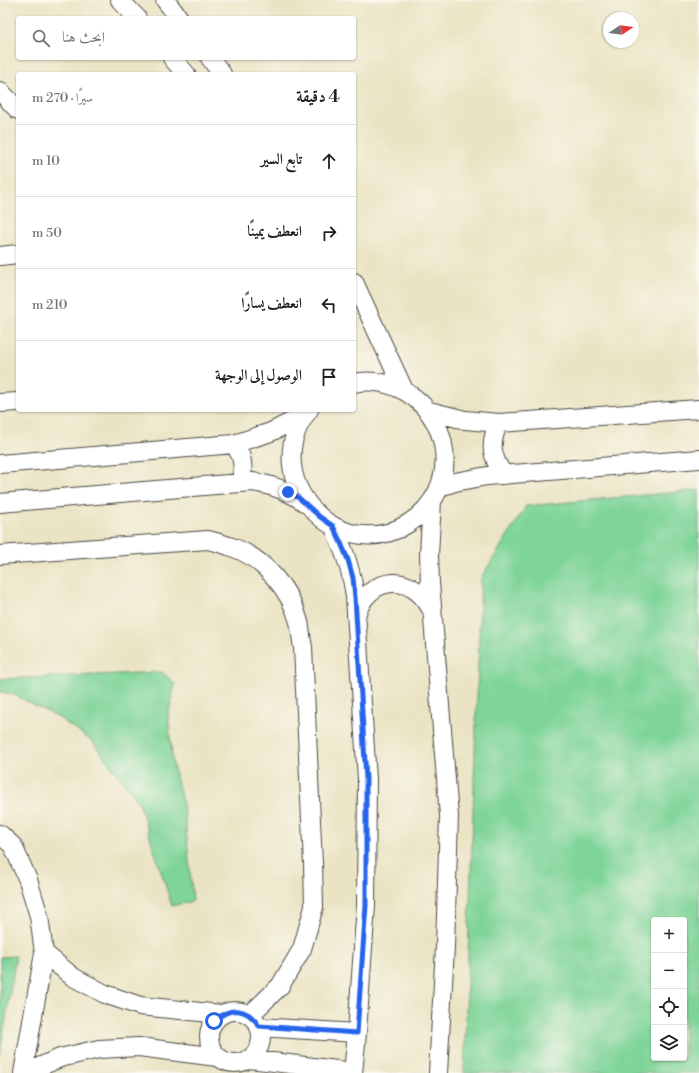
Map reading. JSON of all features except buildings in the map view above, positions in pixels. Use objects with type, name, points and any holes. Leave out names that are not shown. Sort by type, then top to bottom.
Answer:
[{"type":"street","points":[[120,0],[135,16]]},
{"type":"street","points":[[165,0],[177,16]]},
{"type":"street","points":[[174,60],[184,72]]},
{"type":"street","points":[[212,60],[220,72]]},
{"type":"street","points":[[0,91],[16,108]]},
{"type":"street","points":[[0,256],[16,254]]},
{"type":"street","points":[[356,286],[404,390]]},
{"type":"street","points":[[356,383],[374,382],[390,384],[404,390],[418,399],[429,411],[437,424],[443,440],[444,472],[436,494],[429,555],[431,609],[449,816],[445,947],[438,1073]]},
{"type":"street","points":[[0,403],[16,402]]},
{"type":"street","points":[[429,411],[465,420],[499,423],[699,409]]},
{"type":"street","points":[[0,464],[234,444],[271,432],[307,413]]},
{"type":"street","points":[[307,413],[298,429],[293,445],[292,461],[294,477],[308,506]]},
{"type":"street","points":[[499,423],[494,433],[492,444],[493,455],[497,466],[504,475]]},
{"type":"street","points":[[234,444],[239,450],[242,462],[243,475],[240,483]]},
{"type":"street","points":[[0,503],[252,482],[276,487],[288,492],[333,526],[348,532],[363,535],[379,534],[390,532],[409,523],[422,514],[436,494],[471,478],[699,458]]},
{"type":"street","points":[[24,1073],[60,1058],[99,1049],[140,1047],[217,1057],[228,1062],[247,1065],[353,1072],[366,905],[366,779],[353,578],[341,543],[333,526]]},
{"type":"street","points":[[0,555],[208,540],[233,547],[255,559],[274,577],[289,598],[298,621],[303,647],[314,907],[302,949],[280,986],[254,1021]]},
{"type":"street","points":[[356,616],[364,599],[378,587],[396,583],[413,588],[421,593],[431,609]]},
{"type":"street","points":[[0,834],[13,846],[28,880],[39,916],[44,953],[24,1073]]},
{"type":"street","points":[[44,953],[73,976],[105,994],[140,1006],[221,1014]]},
{"type":"street","points":[[217,1057],[211,1049],[208,1039],[209,1030],[214,1021],[221,1014],[228,1011],[235,1010],[254,1021],[357,1033]]},
{"type":"street","points":[[247,1065],[260,1044],[261,1035],[254,1021]]},
{"type":"green space","points":[[699,490],[699,1073],[464,1073],[481,578],[526,506]]},
{"type":"green space","points":[[162,672],[175,684],[168,715],[173,765],[184,809],[193,901],[172,906],[139,803],[92,741],[59,718],[13,694],[0,692],[0,679]]},
{"type":"green space","points":[[16,956],[0,1054],[0,957]]},
{"type":"route","points":[[214,1021],[221,1014],[235,1010],[250,1015],[259,1026],[357,1033],[366,905],[366,779],[353,578],[348,560],[333,526],[320,517],[299,498],[288,492]]}]
